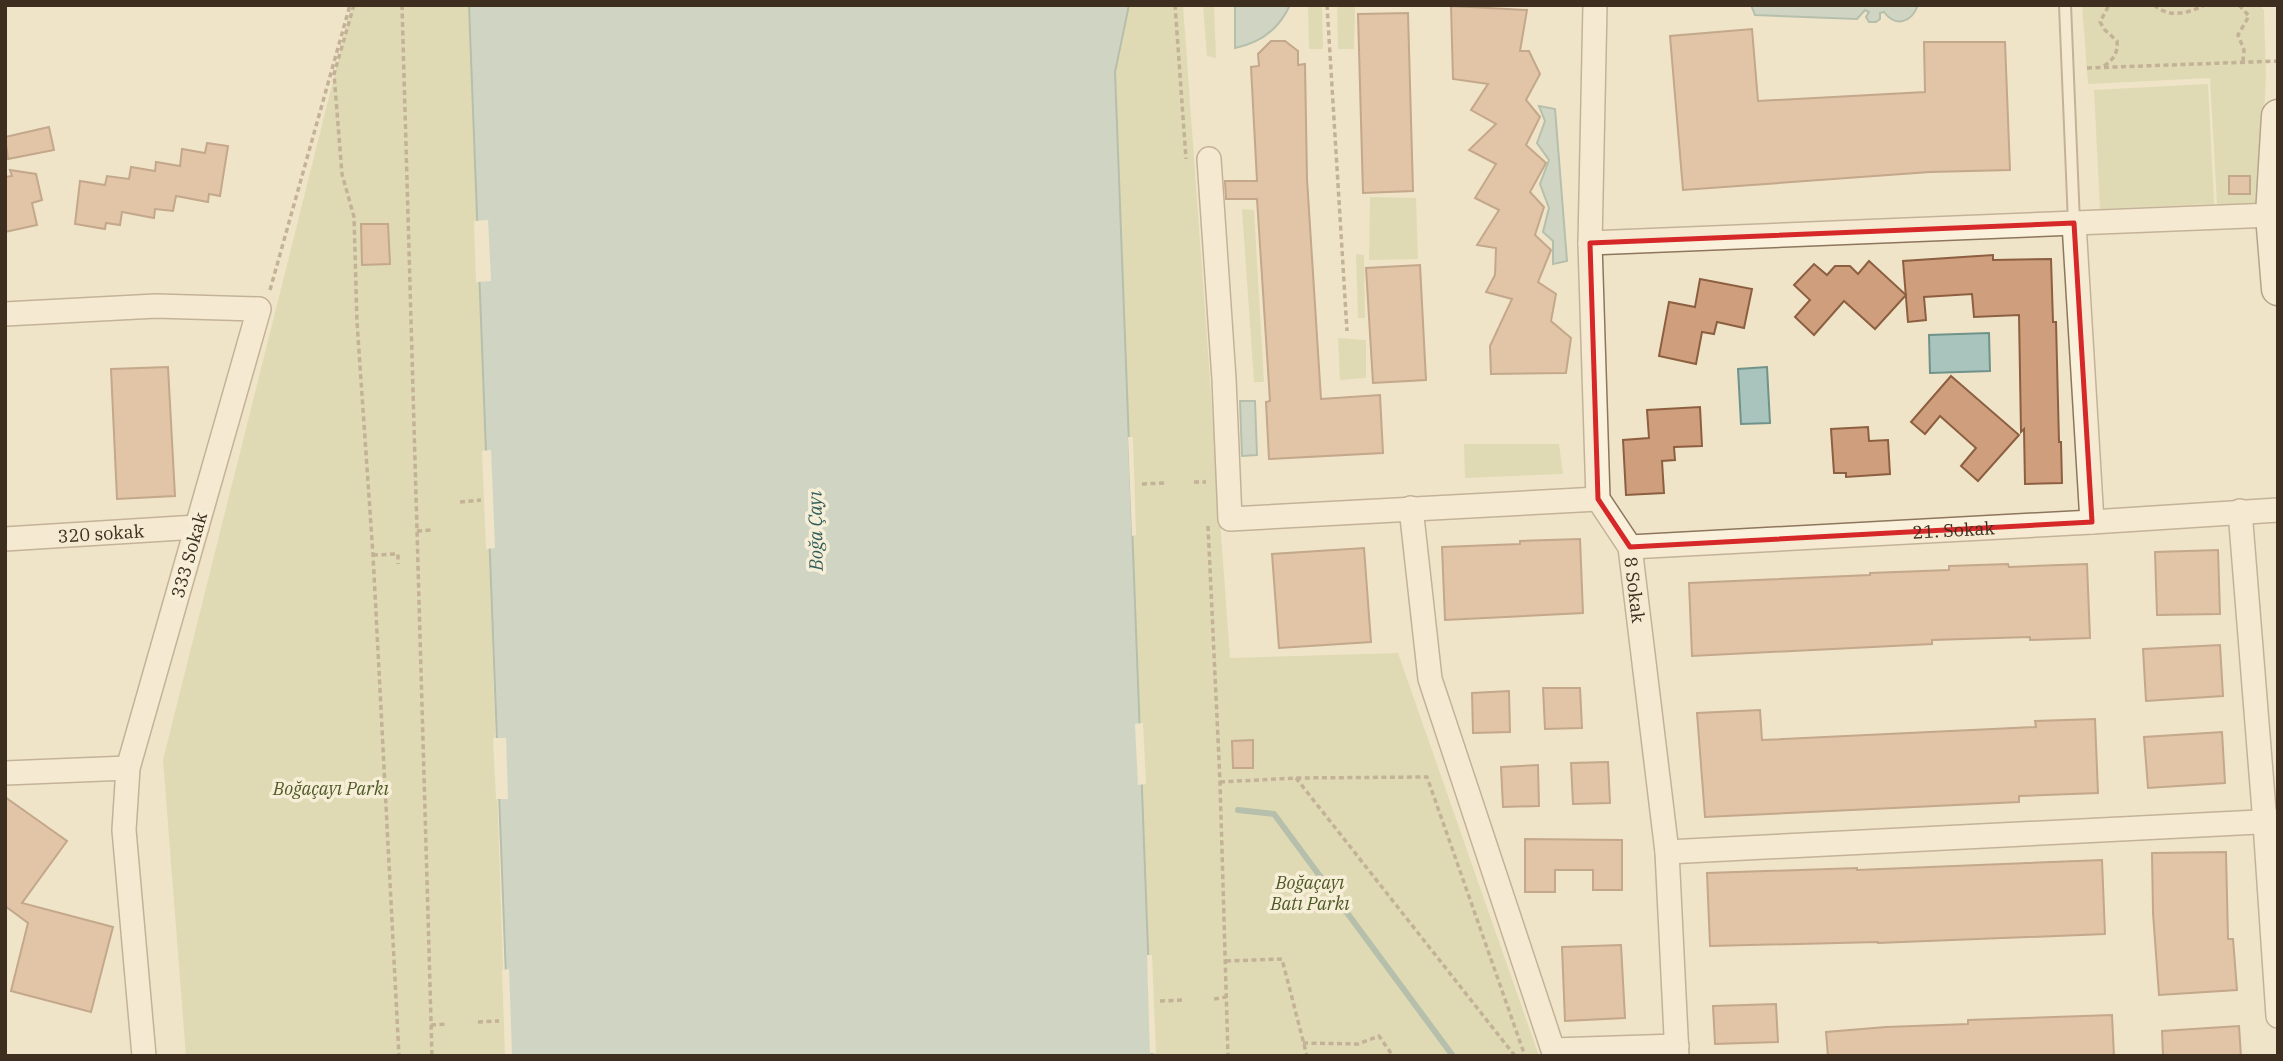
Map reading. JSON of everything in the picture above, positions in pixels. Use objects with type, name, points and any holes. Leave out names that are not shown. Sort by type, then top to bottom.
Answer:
[{"type":"street","points":[[1209,159],[1224,379],[1230,519],[1598,499],[1590,243],[1595,5]]},
{"type":"street","points":[[2278,116],[2272,215],[2278,289]]},
{"type":"street","points":[[1590,243],[2272,215]]},
{"type":"street","points":[[2074,223],[2092,522]]},
{"type":"street","name":"333 Sokak","points":[[5,314],[156,306],[259,309],[128,768],[124,830],[144,1056]]},
{"type":"street","name":"8 Sokak","points":[[1598,499],[1630,547],[1667,852],[1677,1051]]},
{"type":"street","points":[[1411,508],[1430,679],[1552,1050],[1677,1051]]},
{"type":"street","name":"21. Sokak","points":[[1630,547],[2278,510]]},
{"type":"street","points":[[2240,511],[2272,822],[2278,1016]]},
{"type":"street","name":"320 sokak","points":[[5,539],[197,527]]},
{"type":"street","points":[[5,774],[128,768]]},
{"type":"street","points":[[1667,852],[2272,822]]},
{"type":"lane","points":[[2065,5],[2074,223]]},
{"type":"path","points":[[270,291],[352,5]]},
{"type":"path","points":[[352,5],[334,74],[341,174],[354,217],[357,322],[373,555],[399,1056]]},
{"type":"path","points":[[402,5],[432,1056]]},
{"type":"path","points":[[1327,5],[1347,331]]},
{"type":"path","points":[[2103,67],[2118,51],[2118,41],[2100,22],[2109,5]]},
{"type":"path","points":[[2154,5],[2162,12],[2173,14],[2194,11],[2205,5]]},
{"type":"path","points":[[2242,6],[2249,16],[2238,35],[2244,50],[2243,61]]},
{"type":"path","points":[[2087,68],[2278,61]]},
{"type":"path","points":[[1194,482],[1206,482],[1206,479]]},
{"type":"path","points":[[1142,484],[1164,483]]},
{"type":"path","points":[[460,502],[481,500]]},
{"type":"path","points":[[1208,523],[1220,782],[1228,1056]]},
{"type":"path","points":[[417,531],[431,530]]},
{"type":"path","points":[[373,555],[398,555],[398,564]]},
{"type":"path","points":[[1220,782],[1297,778],[1427,777],[1525,1056]]},
{"type":"path","points":[[1297,778],[1515,1056]]},
{"type":"path","points":[[1225,961],[1282,959],[1307,1056]]},
{"type":"path","points":[[1214,999],[1227,997]]},
{"type":"path","points":[[1160,1001],[1185,1000]]},
{"type":"path","points":[[478,1022],[499,1021]]},
{"type":"path","points":[[431,1025],[448,1024]]},
{"type":"path","points":[[1303,1043],[1358,1044],[1379,1036],[1394,1056]]},
{"type":"highlighted area","points":[[2074,223],[2092,522],[1630,547],[1598,499],[1590,243]]},
{"type":"green space","name":"Boğaçayı Parkı","points":[[352,5],[471,5],[506,1056],[186,1056],[163,760]]},
{"type":"green space","name":"Boğaçayı Batı Parkı","points":[[1129,5],[1183,5],[1230,658],[1398,653],[1539,1056],[1152,1056],[1115,72]]},
{"type":"green space","points":[[1203,5],[1214,5],[1216,58],[1207,56]]},
{"type":"green space","points":[[1308,5],[1322,5],[1323,49],[1309,49]]},
{"type":"green space","points":[[1337,5],[1406,6],[1355,7],[1354,49],[1338,49]]},
{"type":"green space","points":[[2082,5],[2259,5],[2264,10],[2266,76],[2260,204],[2217,204],[2210,78],[2088,84]]},
{"type":"green space","points":[[2208,84],[2214,204],[2100,209],[2094,90]]},
{"type":"green space","points":[[1370,197],[1416,198],[1418,259],[1369,260]]},
{"type":"green space","points":[[1242,209],[1254,210],[1264,382],[1254,382]]},
{"type":"green space","points":[[1356,254],[1364,255],[1365,318],[1358,318]]},
{"type":"green space","points":[[1338,338],[1366,340],[1366,378],[1340,380]]},
{"type":"green space","points":[[1464,444],[1559,444],[1563,474],[1465,478]]},
{"type":"water","name":"Boğa Çayı","points":[[469,5],[1129,5],[1115,72],[1152,1056],[509,1056]]},
{"type":"water","points":[[1235,5],[1290,5],[1268,34],[1253,43],[1235,48]]},
{"type":"water","points":[[1751,5],[1918,5],[1912,16],[1903,21],[1894,20],[1884,12],[1880,13],[1880,19],[1876,22],[1869,22],[1866,17],[1869,12],[1865,10],[1857,19],[1755,15]]},
{"type":"water","points":[[1539,106],[1555,109],[1567,261],[1553,264],[1553,241],[1543,232],[1549,208],[1540,184],[1549,160],[1537,143],[1545,121]]},
{"type":"water","points":[[1989,333],[1990,371],[1930,373],[1929,335]]},
{"type":"water","points":[[1767,367],[1770,423],[1741,424],[1738,369]]},
{"type":"water","points":[[1240,401],[1255,401],[1257,455],[1242,456]]},
{"type":"pier","points":[[488,220],[491,281],[476,282],[474,221]]},
{"type":"pier","points":[[1128,437],[1133,437],[1136,535],[1132,536]]},
{"type":"pier","points":[[491,450],[495,548],[486,549],[482,451]]},
{"type":"pier","points":[[1143,723],[1146,784],[1138,785],[1135,724]]},
{"type":"pier","points":[[493,738],[506,738],[508,799],[496,799]]},
{"type":"pier","points":[[1147,955],[1152,955],[1156,1053],[1150,1053]]},
{"type":"pier","points":[[509,969],[512,1056],[505,1056],[502,970]]},
{"type":"building","points":[[1451,6],[1527,10],[1520,51],[1529,51],[1540,74],[1526,100],[1540,117],[1526,145],[1546,163],[1530,192],[1544,207],[1535,235],[1551,250],[1538,282],[1556,294],[1551,321],[1571,338],[1566,373],[1491,374],[1490,346],[1512,299],[1486,292],[1495,275],[1496,248],[1477,245],[1499,210],[1475,198],[1496,164],[1469,150],[1496,124],[1471,110],[1488,84],[1453,79]]},
{"type":"building","points":[[1408,13],[1413,191],[1363,193],[1358,14]]},
{"type":"building","points":[[1752,29],[1758,101],[1925,92],[1924,42],[2005,42],[2010,170],[1930,172],[1683,190],[1670,36]]},
{"type":"building","points":[[1271,41],[1285,41],[1298,51],[1298,65],[1305,64],[1307,179],[1321,399],[1380,395],[1383,453],[1269,459],[1266,402],[1270,401],[1257,199],[1226,199],[1225,181],[1257,181],[1251,67],[1259,66],[1258,54]]},
{"type":"building","points":[[49,127],[54,150],[8,159],[5,137]]},
{"type":"building","points":[[207,143],[228,146],[220,196],[209,194],[208,202],[176,196],[173,211],[155,209],[154,218],[122,212],[120,225],[106,223],[105,229],[75,224],[80,181],[105,185],[107,176],[129,179],[131,167],[155,171],[156,162],[180,166],[182,149],[205,153]]},
{"type":"building","points":[[10,170],[36,174],[42,200],[32,203],[37,225],[5,232],[5,177],[12,176]]},
{"type":"building","points":[[2229,176],[2250,176],[2250,194],[2229,194]]},
{"type":"building","points":[[361,224],[388,224],[390,264],[362,265]]},
{"type":"building","points":[[1993,255],[1993,260],[2051,259],[2062,483],[2025,484],[2024,429],[2021,432],[2019,315],[1974,317],[1972,294],[1924,297],[1926,320],[1908,322],[1903,261]]},
{"type":"building","points":[[1869,261],[1906,295],[1875,329],[1844,301],[1814,335],[1795,317],[1810,300],[1794,285],[1814,264],[1827,275],[1835,266],[1850,266],[1858,274]]},
{"type":"building","points":[[1420,265],[1426,380],[1373,383],[1366,268]]},
{"type":"building","points":[[1700,279],[1752,289],[1744,328],[1717,322],[1714,334],[1702,332],[1696,364],[1659,356],[1669,302],[1695,307]]},
{"type":"building","points":[[168,367],[175,496],[117,499],[111,369]]},
{"type":"building","points":[[1951,376],[2019,435],[1978,481],[1961,466],[1976,448],[1940,416],[1925,434],[1911,422]]},
{"type":"building","points":[[1700,407],[1702,446],[1674,447],[1675,460],[1662,461],[1664,493],[1626,495],[1623,440],[1649,438],[1647,410]]},
{"type":"building","points":[[1868,427],[1869,441],[1888,440],[1890,474],[1846,477],[1846,473],[1834,473],[1831,429]]},
{"type":"building","points":[[1580,539],[1583,613],[1445,620],[1442,547]]},
{"type":"building","points":[[1364,548],[1371,642],[1279,648],[1272,554]]},
{"type":"building","points":[[2218,550],[2220,614],[2157,615],[2155,552]]},
{"type":"building","points":[[2008,564],[2009,567],[2087,564],[2090,638],[1932,640],[1932,644],[1692,656],[1689,583],[1870,575],[1949,570],[1949,566]]},
{"type":"building","points":[[2220,645],[2223,696],[2146,701],[2143,649]]},
{"type":"building","points":[[1543,688],[1580,688],[1582,728],[1545,729]]},
{"type":"building","points":[[1509,691],[1510,732],[1473,733],[1472,693]]},
{"type":"building","points":[[1760,710],[1762,740],[2036,727],[2035,721],[2095,719],[2098,793],[2019,796],[2019,802],[1705,817],[1697,713]]},
{"type":"building","points":[[2222,732],[2225,783],[2148,788],[2144,737]]},
{"type":"building","points":[[1253,740],[1253,768],[1233,768],[1232,741]]},
{"type":"building","points":[[1608,762],[1610,803],[1573,804],[1571,763]]},
{"type":"building","points":[[1538,765],[1539,806],[1503,807],[1501,767]]},
{"type":"building","points":[[5,797],[67,841],[22,903],[113,927],[91,1012],[11,991],[28,923],[5,906]]},
{"type":"building","points":[[1525,839],[1622,840],[1622,890],[1593,890],[1593,870],[1555,870],[1555,892],[1525,892]]},
{"type":"building","points":[[2226,852],[2228,939],[2233,939],[2237,990],[2159,995],[2152,853]]},
{"type":"building","points":[[2102,860],[2105,934],[1878,943],[1710,946],[1707,873]]},
{"type":"building","points":[[1621,945],[1625,1018],[1565,1021],[1562,947]]},
{"type":"building","points":[[1776,1004],[1778,1042],[1715,1044],[1713,1006]]},
{"type":"building","points":[[2112,1015],[2114,1056],[1828,1056],[1826,1032],[1968,1024],[1968,1020]]},
{"type":"building","points":[[2239,1026],[2241,1056],[2163,1056],[2162,1031]]},
{"type":"waterway","points":[[1238,810],[1274,814],[1453,1056]]}]
